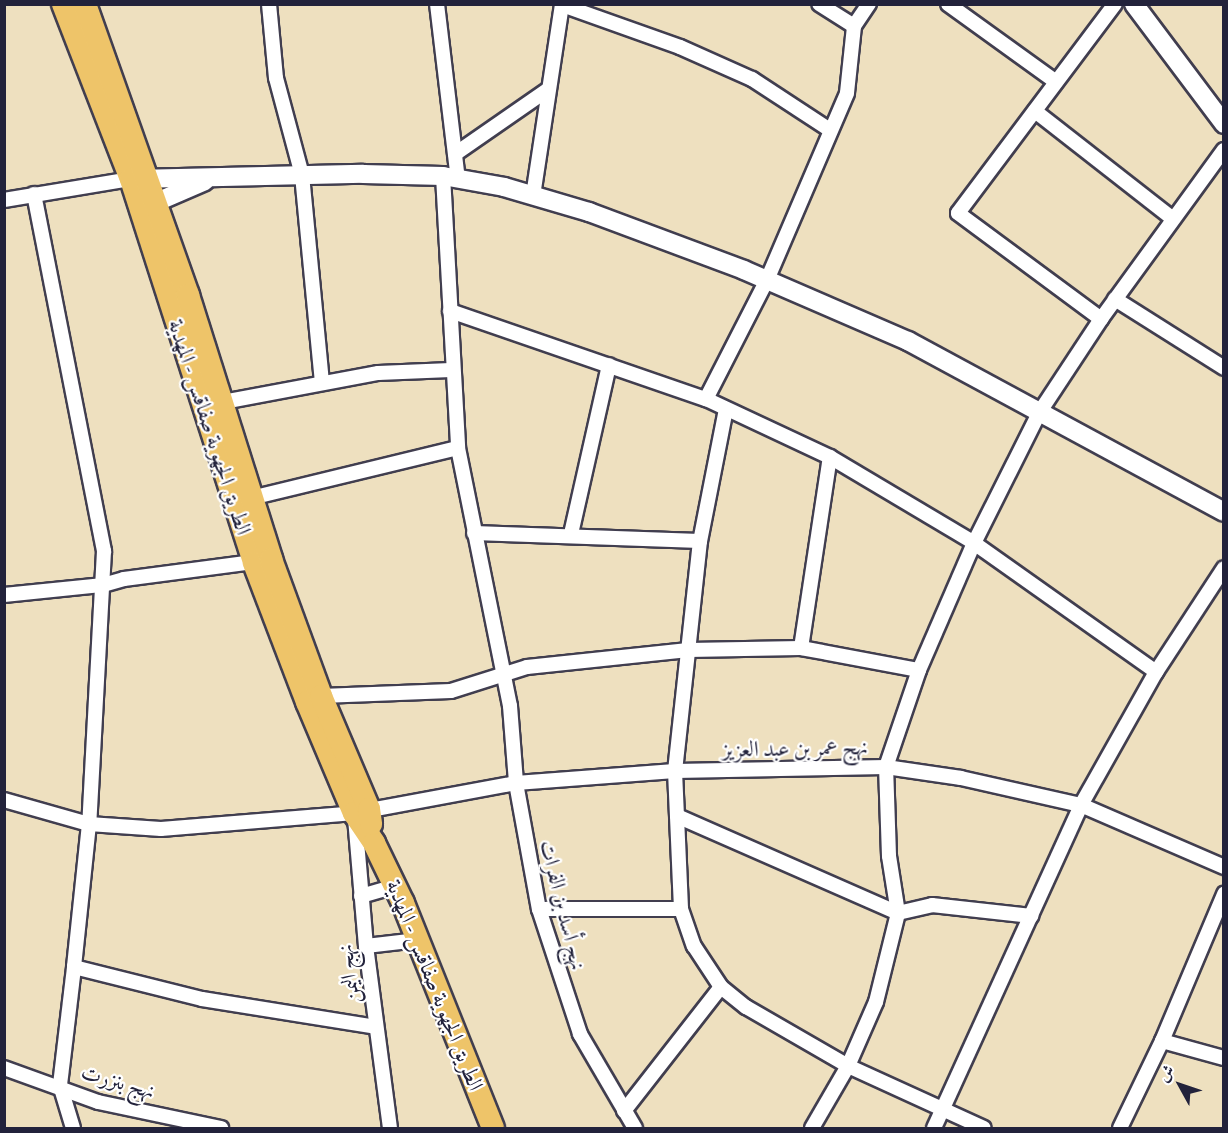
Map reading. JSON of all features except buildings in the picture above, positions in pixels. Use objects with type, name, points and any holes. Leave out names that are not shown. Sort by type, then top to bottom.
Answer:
[{"type":"main road","name":"الطريق الجهوية صفاقس - المهدية","points":[[63,4],[140,178]]},
{"type":"main road","name":"الطريق الجهوية صفاقس - المهدية","points":[[85,4],[262,561],[329,760],[362,811]]},
{"type":"main road","name":"الطريق الجهوية صفاقس - المهدية","points":[[149,206],[223,402],[252,498],[262,561],[321,696],[374,843],[418,940],[493,1128]]},
{"type":"street","points":[[269,4],[276,78],[302,175],[322,383]]},
{"type":"street","name":"نهج أسد بن الفرات","points":[[437,4],[455,154],[451,178],[450,311],[458,448],[510,706],[516,783],[539,909],[580,1034],[635,1128]]},
{"type":"street","points":[[819,4],[854,26]]},
{"type":"street","points":[[706,399],[767,280],[847,93],[854,26],[869,4]]},
{"type":"street","points":[[948,4],[1056,82]]},
{"type":"street","points":[[1101,319],[958,213],[1115,4]]},
{"type":"street","points":[[1134,4],[1224,124]]},
{"type":"street","points":[[533,196],[562,5],[680,47],[752,80],[830,130]]},
{"type":"street","points":[[455,154],[549,90]]},
{"type":"street","points":[[1035,111],[1172,218]]},
{"type":"street","points":[[812,1128],[848,1065],[876,1002],[898,912],[889,856],[886,767],[918,670],[974,543],[1039,413],[1115,299],[1172,218],[1224,150]]},
{"type":"street","points":[[4,200],[140,178],[209,179],[302,175],[451,178],[533,196],[639,228],[908,341],[1224,512]]},
{"type":"street","points":[[149,206],[209,179]]},
{"type":"street","points":[[34,194],[104,550],[89,824],[60,1085],[73,1128]]},
{"type":"street","points":[[1115,299],[1224,368]]},
{"type":"street","points":[[450,311],[706,399],[830,457],[974,543],[1156,672]]},
{"type":"street","points":[[571,534],[609,365]]},
{"type":"street","points":[[223,402],[378,373],[452,370]]},
{"type":"street","points":[[726,409],[700,542],[675,771],[681,909],[694,946],[721,987],[746,1006],[848,1065],[984,1128]]},
{"type":"street","points":[[252,498],[458,448]]},
{"type":"street","points":[[801,648],[830,457]]},
{"type":"street","points":[[474,533],[571,534],[700,542]]},
{"type":"street","points":[[4,595],[103,585],[124,579],[262,561]]},
{"type":"street","points":[[934,1128],[1081,805],[1156,672],[1224,568]]},
{"type":"street","points":[[321,696],[451,691],[528,667],[688,650],[801,648],[918,670]]},
{"type":"street","name":"نهج عمر بن عبد العزيز","points":[[4,800],[89,824],[202,828],[362,811],[516,783],[675,771],[886,767],[961,778],[1081,805],[1224,867]]},
{"type":"street","name":"نهج اليمن","points":[[362,811],[361,896],[390,1128]]},
{"type":"street","points":[[677,816],[898,912],[932,905],[1031,916]]},
{"type":"street","points":[[361,896],[395,886]]},
{"type":"street","points":[[1120,1128],[1162,1041],[1224,894]]},
{"type":"street","points":[[539,909],[681,909]]},
{"type":"street","points":[[366,946],[418,940]]},
{"type":"street","points":[[74,967],[202,999],[376,1028]]},
{"type":"street","points":[[624,1110],[721,987]]},
{"type":"street","points":[[1162,1041],[1224,1058]]},
{"type":"street","name":"نهج بنزرت","points":[[4,1068],[60,1085],[98,1102],[221,1128]]}]
